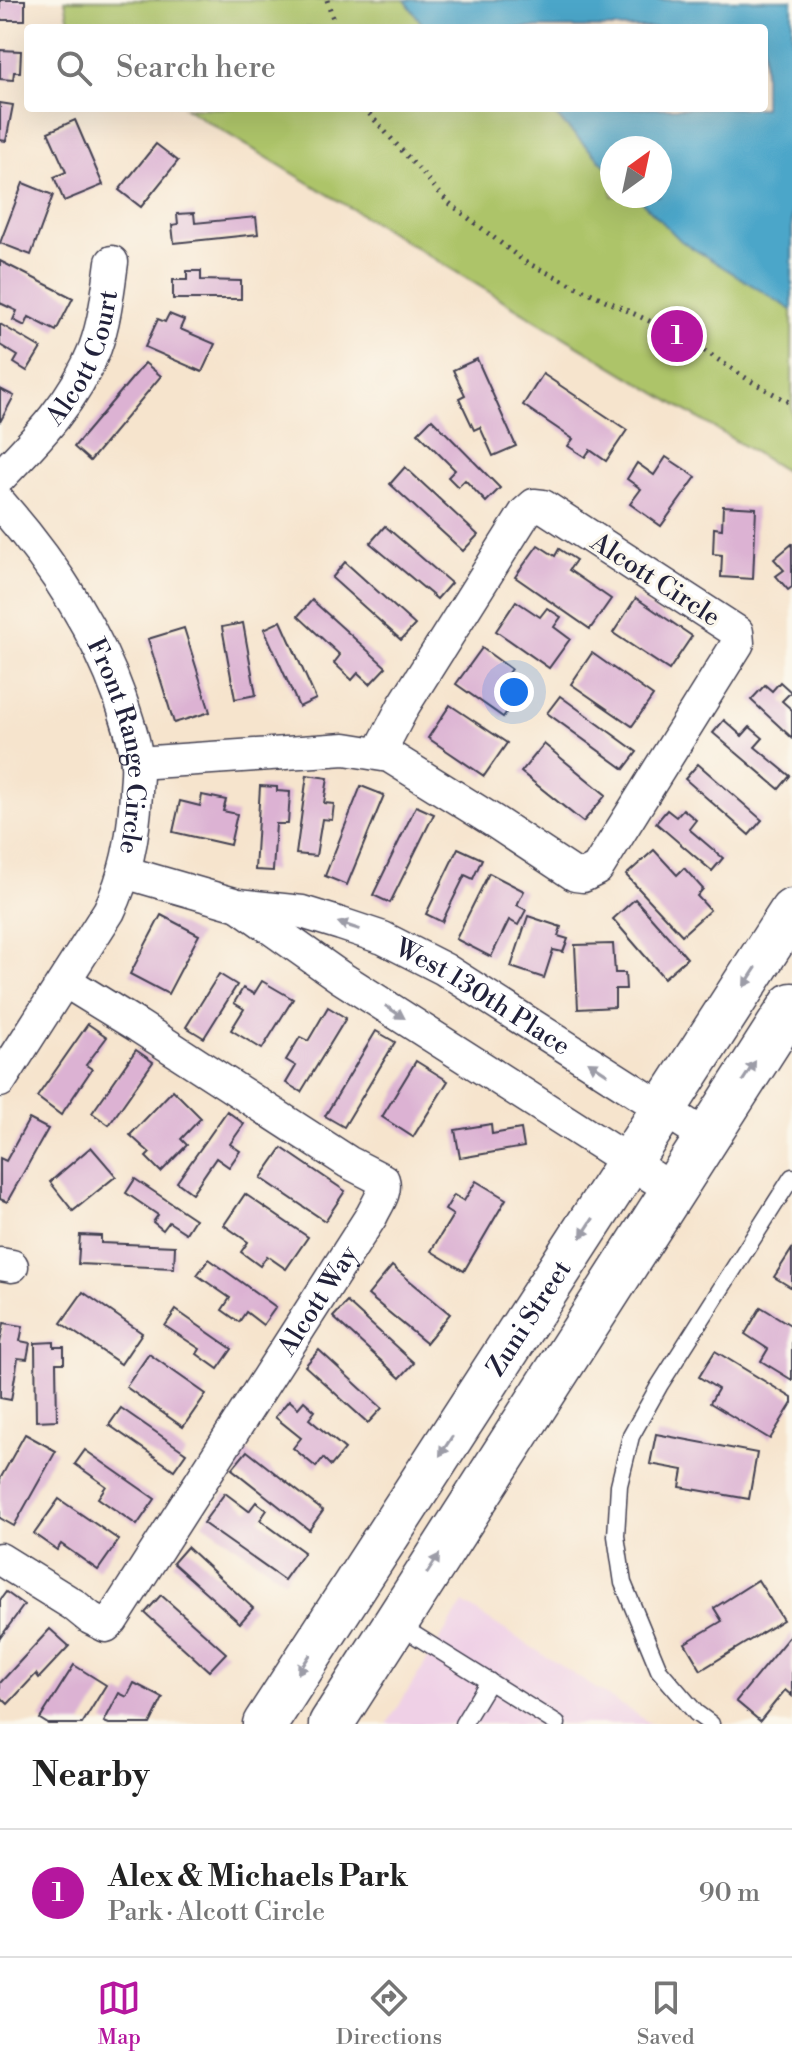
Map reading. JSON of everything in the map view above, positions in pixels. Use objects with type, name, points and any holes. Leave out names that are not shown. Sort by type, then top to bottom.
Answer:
[{"type":"main road","name":"Zuni Street","points":[[265,1724],[792,911]]},
{"type":"main road","name":"Zuni Street","points":[[331,1724],[792,1005]]},
{"type":"street","name":"Alcott Court","points":[[0,477],[41,435],[66,403],[84,372],[96,346],[112,262]]},
{"type":"street","name":"Front Range Circle","points":[[0,503],[26,532],[84,618],[109,668],[130,726],[137,763],[135,814],[120,889],[0,1081]]},
{"type":"street","name":"Alcott Circle","points":[[137,763],[345,749],[379,753],[389,756],[468,805],[575,875],[583,876],[597,869],[739,637],[737,632],[543,506],[534,505],[525,513],[404,705],[379,753]]},
{"type":"street","name":"West 130th Place","points":[[124,872],[238,905],[302,912],[405,948],[444,969],[707,1137]]},
{"type":"street","name":"West 130th Place","points":[[238,905],[340,977],[673,1190]]},
{"type":"street","name":"Alcott Way","points":[[0,1559],[106,1626],[372,1215],[385,1185],[383,1180],[348,1162],[65,981]]},
{"type":"lane","points":[[711,1724],[696,1713],[659,1670],[623,1583],[616,1536],[619,1485],[631,1436],[645,1411],[792,1177]]},
{"type":"lane","points":[[396,1623],[557,1724]]},
{"type":"lane","points":[[463,1724],[489,1681]]},
{"type":"path","points":[[327,0],[335,24]]},
{"type":"path","points":[[368,112],[448,202],[525,262],[685,338],[792,404]]},
{"type":"shaded area","points":[[463,1603],[651,1724],[387,1724]]},
{"type":"green space","points":[[65,0],[792,0],[792,475],[192,112],[768,112],[768,24],[69,24]]},
{"type":"water","points":[[405,0],[792,0],[792,310],[681,241],[648,208],[672,208],[672,136],[600,136],[600,160],[552,112],[768,112],[768,24],[422,24]]},
{"type":"building","points":[[0,0],[25,0],[25,20],[0,20]]},
{"type":"building","points":[[0,50],[21,51],[20,72],[14,72],[13,80],[0,79]]},
{"type":"building","points":[[0,103],[13,105],[6,141],[0,140]]},
{"type":"building","points":[[75,120],[103,185],[64,201],[54,177],[66,172],[48,132]]},
{"type":"building","points":[[156,144],[178,161],[141,207],[119,190]]},
{"type":"building","points":[[23,183],[53,195],[31,255],[0,243]]},
{"type":"building","points":[[194,213],[195,223],[256,217],[258,234],[174,243],[172,225],[178,224],[177,214]]},
{"type":"building","points":[[0,261],[73,298],[56,331],[29,317],[25,326],[13,320],[17,311],[0,303]]},
{"type":"building","points":[[187,271],[201,271],[201,280],[241,281],[241,299],[173,299],[173,280],[187,280]]},
{"type":"building","points":[[169,314],[184,320],[180,329],[215,344],[202,372],[145,347],[158,319],[165,322]]},
{"type":"building","points":[[0,324],[41,348],[27,371],[14,363],[18,356],[0,345]]},
{"type":"building","points":[[477,359],[516,446],[493,456],[480,427],[474,430],[459,398],[465,395],[453,370]]},
{"type":"building","points":[[145,363],[161,376],[90,461],[74,447]]},
{"type":"building","points":[[543,374],[627,430],[606,461],[590,450],[585,457],[568,446],[573,439],[523,405]]},
{"type":"building","points":[[0,389],[14,396],[0,422]]},
{"type":"building","points":[[432,419],[500,488],[486,502],[465,480],[458,487],[448,477],[455,470],[418,433]]},
{"type":"building","points":[[666,457],[696,477],[661,526],[630,504],[641,489],[627,479],[637,463],[654,475]]},
{"type":"building","points":[[405,467],[478,535],[463,551],[390,484]]},
{"type":"building","points":[[723,506],[756,508],[753,579],[721,577],[722,555],[713,554],[714,528],[722,529]]},
{"type":"building","points":[[385,526],[451,583],[437,599],[370,543]]},
{"type":"building","points":[[792,544],[792,587],[788,590],[776,576],[784,570],[774,559]]},
{"type":"building","points":[[538,545],[555,556],[559,549],[576,560],[569,570],[611,599],[590,629],[515,577]]},
{"type":"building","points":[[345,562],[415,625],[401,640],[332,578]]},
{"type":"building","points":[[636,598],[692,636],[669,670],[613,633]]},
{"type":"building","points":[[312,600],[386,667],[370,684],[358,673],[352,680],[334,663],[340,655],[298,616]]},
{"type":"building","points":[[516,601],[540,617],[547,608],[561,617],[554,627],[570,639],[549,668],[496,631]]},
{"type":"building","points":[[281,621],[316,699],[299,707],[264,629]]},
{"type":"building","points":[[243,623],[256,695],[235,699],[222,627]]},
{"type":"building","points":[[184,628],[210,712],[174,723],[148,639]]},
{"type":"building","points":[[482,648],[511,669],[504,678],[522,691],[503,717],[456,684]]},
{"type":"building","points":[[592,653],[653,696],[632,726],[571,684]]},
{"type":"building","points":[[780,682],[791,692],[782,701],[792,710],[792,738],[751,700],[765,685],[772,691]]},
{"type":"building","points":[[560,696],[637,752],[624,769],[547,713]]},
{"type":"building","points":[[450,705],[507,743],[484,776],[428,738]]},
{"type":"building","points":[[724,720],[742,736],[750,727],[763,738],[755,747],[790,776],[779,789],[713,733]]},
{"type":"building","points":[[544,744],[606,795],[583,822],[521,772]]},
{"type":"building","points":[[698,764],[762,820],[749,835],[685,779]]},
{"type":"building","points":[[307,775],[328,778],[324,803],[334,804],[332,820],[322,819],[316,856],[296,854]]},
{"type":"building","points":[[260,786],[290,792],[288,824],[276,824],[273,871],[255,870]]},
{"type":"building","points":[[361,786],[384,795],[347,885],[325,876]]},
{"type":"building","points":[[202,795],[226,800],[223,811],[237,814],[230,845],[173,832],[180,801],[200,806]]},
{"type":"building","points":[[416,806],[434,814],[390,903],[373,895]]},
{"type":"building","points":[[683,809],[696,820],[689,829],[723,858],[712,871],[656,823],[667,810],[676,817]]},
{"type":"building","points":[[458,848],[482,859],[473,879],[465,875],[442,922],[426,914]]},
{"type":"building","points":[[654,850],[677,875],[684,868],[703,889],[697,896],[710,910],[682,935],[626,875]]},
{"type":"building","points":[[489,873],[524,891],[517,905],[526,910],[518,925],[509,920],[491,957],[456,939]]},
{"type":"building","points":[[635,899],[687,958],[664,978],[613,919]]},
{"type":"building","points":[[161,915],[199,935],[168,994],[130,974]]},
{"type":"building","points":[[528,916],[561,927],[558,936],[568,939],[563,952],[553,950],[544,978],[511,967]]},
{"type":"building","points":[[613,944],[615,973],[625,973],[626,989],[615,989],[615,1007],[578,1009],[575,945]]},
{"type":"building","points":[[219,974],[237,985],[204,1038],[186,1027]]},
{"type":"building","points":[[262,981],[293,999],[262,1049],[231,1030],[244,1009],[234,1003],[243,988],[254,994]]},
{"type":"building","points":[[328,1007],[346,1018],[301,1092],[286,1083],[296,1066],[286,1060],[300,1037],[308,1041]]},
{"type":"building","points":[[88,1024],[107,1037],[86,1065],[92,1069],[61,1115],[37,1097]]},
{"type":"building","points":[[376,1031],[395,1042],[344,1127],[325,1116]]},
{"type":"building","points":[[136,1050],[153,1062],[109,1125],[92,1113]]},
{"type":"building","points":[[416,1061],[448,1081],[413,1137],[382,1117]]},
{"type":"building","points":[[173,1090],[201,1118],[181,1139],[187,1145],[161,1172],[146,1157],[150,1153],[130,1135]]},
{"type":"building","points":[[227,1111],[244,1124],[230,1144],[240,1151],[229,1167],[216,1158],[192,1193],[177,1182]]},
{"type":"building","points":[[29,1119],[48,1129],[7,1202],[0,1199],[0,1158],[6,1161]]},
{"type":"building","points":[[491,1124],[492,1134],[521,1129],[524,1147],[460,1158],[455,1130]]},
{"type":"building","points":[[91,1147],[116,1176],[73,1211],[50,1182]]},
{"type":"building","points":[[282,1148],[345,1191],[325,1221],[261,1178]]},
{"type":"building","points":[[135,1179],[195,1219],[186,1233],[169,1222],[163,1230],[153,1222],[158,1215],[126,1193]]},
{"type":"building","points":[[476,1181],[506,1199],[464,1271],[431,1251],[453,1215],[445,1210],[454,1195],[464,1201]]},
{"type":"building","points":[[245,1194],[308,1237],[286,1269],[267,1256],[260,1266],[241,1252],[248,1242],[224,1225]]},
{"type":"building","points":[[80,1235],[101,1236],[101,1243],[175,1246],[174,1268],[78,1264]]},
{"type":"building","points":[[792,1249],[792,1288],[774,1277]]},
{"type":"building","points":[[209,1259],[276,1307],[263,1325],[246,1312],[239,1322],[222,1310],[230,1298],[197,1275]]},
{"type":"building","points":[[392,1266],[450,1314],[426,1343],[368,1295]]},
{"type":"building","points":[[83,1292],[142,1333],[121,1364],[61,1323]]},
{"type":"building","points":[[347,1302],[414,1363],[400,1378],[333,1317]]},
{"type":"building","points":[[761,1307],[792,1326],[792,1380],[761,1361],[768,1349],[745,1334]]},
{"type":"building","points":[[176,1310],[232,1349],[218,1369],[197,1354],[200,1349],[165,1326]]},
{"type":"building","points":[[4,1323],[23,1326],[20,1341],[30,1343],[27,1359],[18,1358],[11,1400],[0,1398],[0,1343]]},
{"type":"building","points":[[54,1342],[54,1347],[64,1347],[64,1363],[56,1363],[57,1420],[36,1421],[35,1343]]},
{"type":"building","points":[[319,1350],[382,1408],[368,1423],[305,1366]]},
{"type":"building","points":[[715,1351],[792,1398],[770,1439],[710,1403],[718,1389],[699,1377]]},
{"type":"building","points":[[149,1354],[206,1394],[183,1427],[126,1387]]},
{"type":"building","points":[[289,1400],[298,1408],[304,1401],[315,1411],[309,1419],[345,1449],[331,1466],[323,1458],[316,1467],[293,1448],[301,1438],[275,1417]]},
{"type":"building","points":[[121,1408],[186,1453],[174,1470],[109,1425]]},
{"type":"building","points":[[25,1434],[56,1451],[14,1526],[0,1518],[0,1479]]},
{"type":"building","points":[[656,1434],[757,1453],[749,1499],[680,1487],[683,1470],[650,1464]]},
{"type":"building","points":[[85,1450],[155,1499],[137,1525],[98,1498],[106,1486],[75,1464]]},
{"type":"building","points":[[247,1451],[323,1511],[309,1530],[232,1469]]},
{"type":"building","points":[[225,1493],[249,1511],[256,1502],[267,1510],[260,1520],[304,1552],[284,1580],[203,1523]]},
{"type":"building","points":[[59,1499],[119,1540],[98,1570],[61,1544],[57,1550],[34,1534]]},
{"type":"building","points":[[187,1547],[253,1608],[240,1623],[173,1563]]},
{"type":"building","points":[[758,1580],[783,1620],[701,1670],[685,1643],[722,1621],[714,1608]]},
{"type":"building","points":[[6,1592],[24,1605],[0,1638],[0,1600]]},
{"type":"building","points":[[161,1595],[226,1653],[209,1671],[145,1613]]},
{"type":"building","points":[[50,1629],[69,1646],[39,1678],[36,1674],[8,1704],[0,1696],[0,1683]]},
{"type":"building","points":[[792,1633],[792,1696],[785,1690],[760,1721],[736,1701]]},
{"type":"building","points":[[74,1665],[106,1685],[82,1724],[48,1724],[40,1719]]},
{"type":"building","points":[[134,1683],[163,1698],[150,1724],[104,1722],[119,1693],[127,1697]]},
{"type":"place","name":"Alex & Michaels Park","points":[[677,336]]}]
